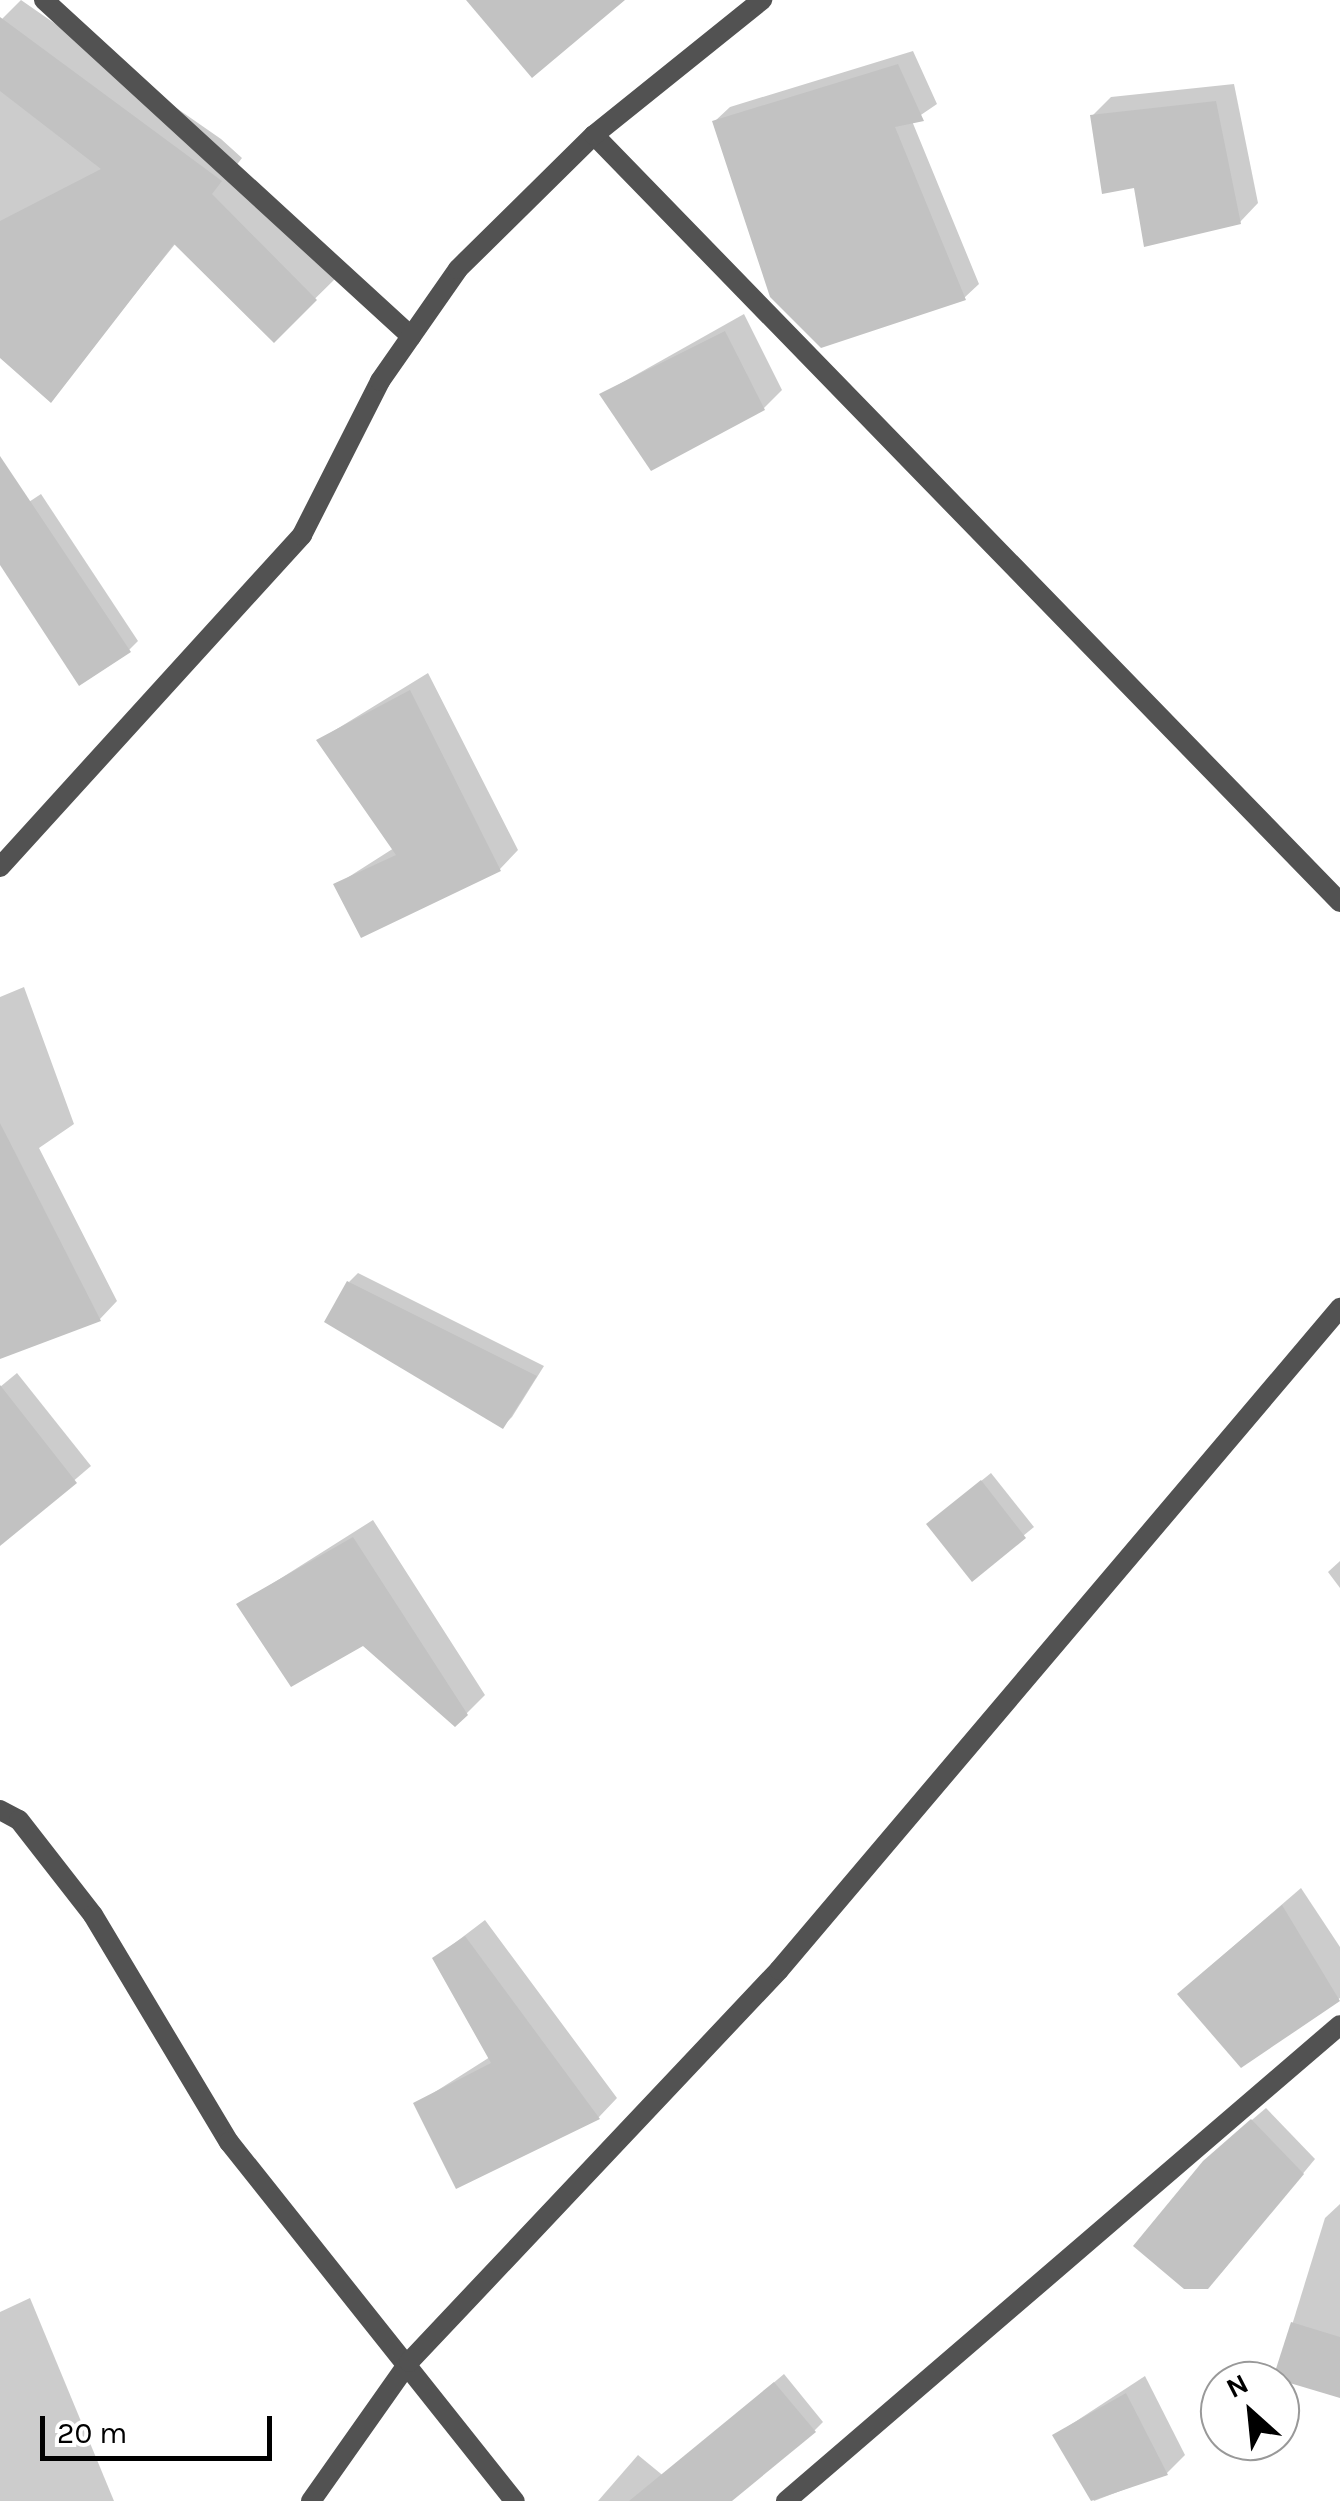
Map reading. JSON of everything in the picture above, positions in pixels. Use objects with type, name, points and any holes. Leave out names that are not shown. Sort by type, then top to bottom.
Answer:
[{"type":"street","points":[[44,0],[411,336]]},
{"type":"street","points":[[0,867],[302,535],[411,336],[458,269],[594,134],[762,0]]},
{"type":"street","points":[[594,134],[1340,902]]},
{"type":"street","points":[[311,2501],[410,2362],[779,1970],[1340,1308]]},
{"type":"street","points":[[0,1810],[18,1820],[93,1915],[229,2142],[410,2362],[515,2501]]},
{"type":"street","points":[[786,2501],[1340,2024]]},
{"type":"building","points":[[466,0],[625,0],[532,78]]},
{"type":"building","points":[[0,17],[222,181],[212,194],[317,300],[274,343],[174,244],[51,403],[0,358],[0,221],[101,169],[0,91]]},
{"type":"building","points":[[898,64],[924,121],[895,127],[966,300],[821,348],[770,297],[712,121]]},
{"type":"building","points":[[1216,101],[1241,224],[1144,247],[1134,188],[1102,194],[1090,115]]},
{"type":"building","points":[[725,331],[765,410],[651,471],[599,394]]},
{"type":"building","points":[[0,456],[131,652],[79,686],[0,565]]},
{"type":"building","points":[[410,690],[501,871],[361,938],[333,884],[396,855],[316,740]]},
{"type":"building","points":[[0,1123],[101,1321],[0,1359]]},
{"type":"building","points":[[347,1281],[537,1376],[503,1429],[324,1322]]},
{"type":"building","points":[[0,1385],[77,1483],[0,1546]]},
{"type":"building","points":[[981,1480],[1026,1538],[972,1582],[926,1524]]},
{"type":"building","points":[[353,1537],[468,1715],[455,1727],[363,1646],[291,1687],[236,1604]]},
{"type":"building","points":[[1282,1905],[1340,2001],[1241,2068],[1177,1994]]},
{"type":"building","points":[[465,1936],[600,2119],[456,2189],[413,2103],[491,2063],[432,1958]]},
{"type":"building","points":[[1251,2119],[1304,2174],[1208,2289],[1184,2289],[1133,2246],[1203,2161]]},
{"type":"building","points":[[1291,2322],[1340,2337],[1340,2398],[1300,2386],[1300,2361],[1278,2361]]},
{"type":"building","points":[[774,2382],[816,2432],[732,2501],[629,2501]]},
{"type":"building","points":[[1126,2393],[1168,2475],[1091,2501],[1052,2435]]}]
